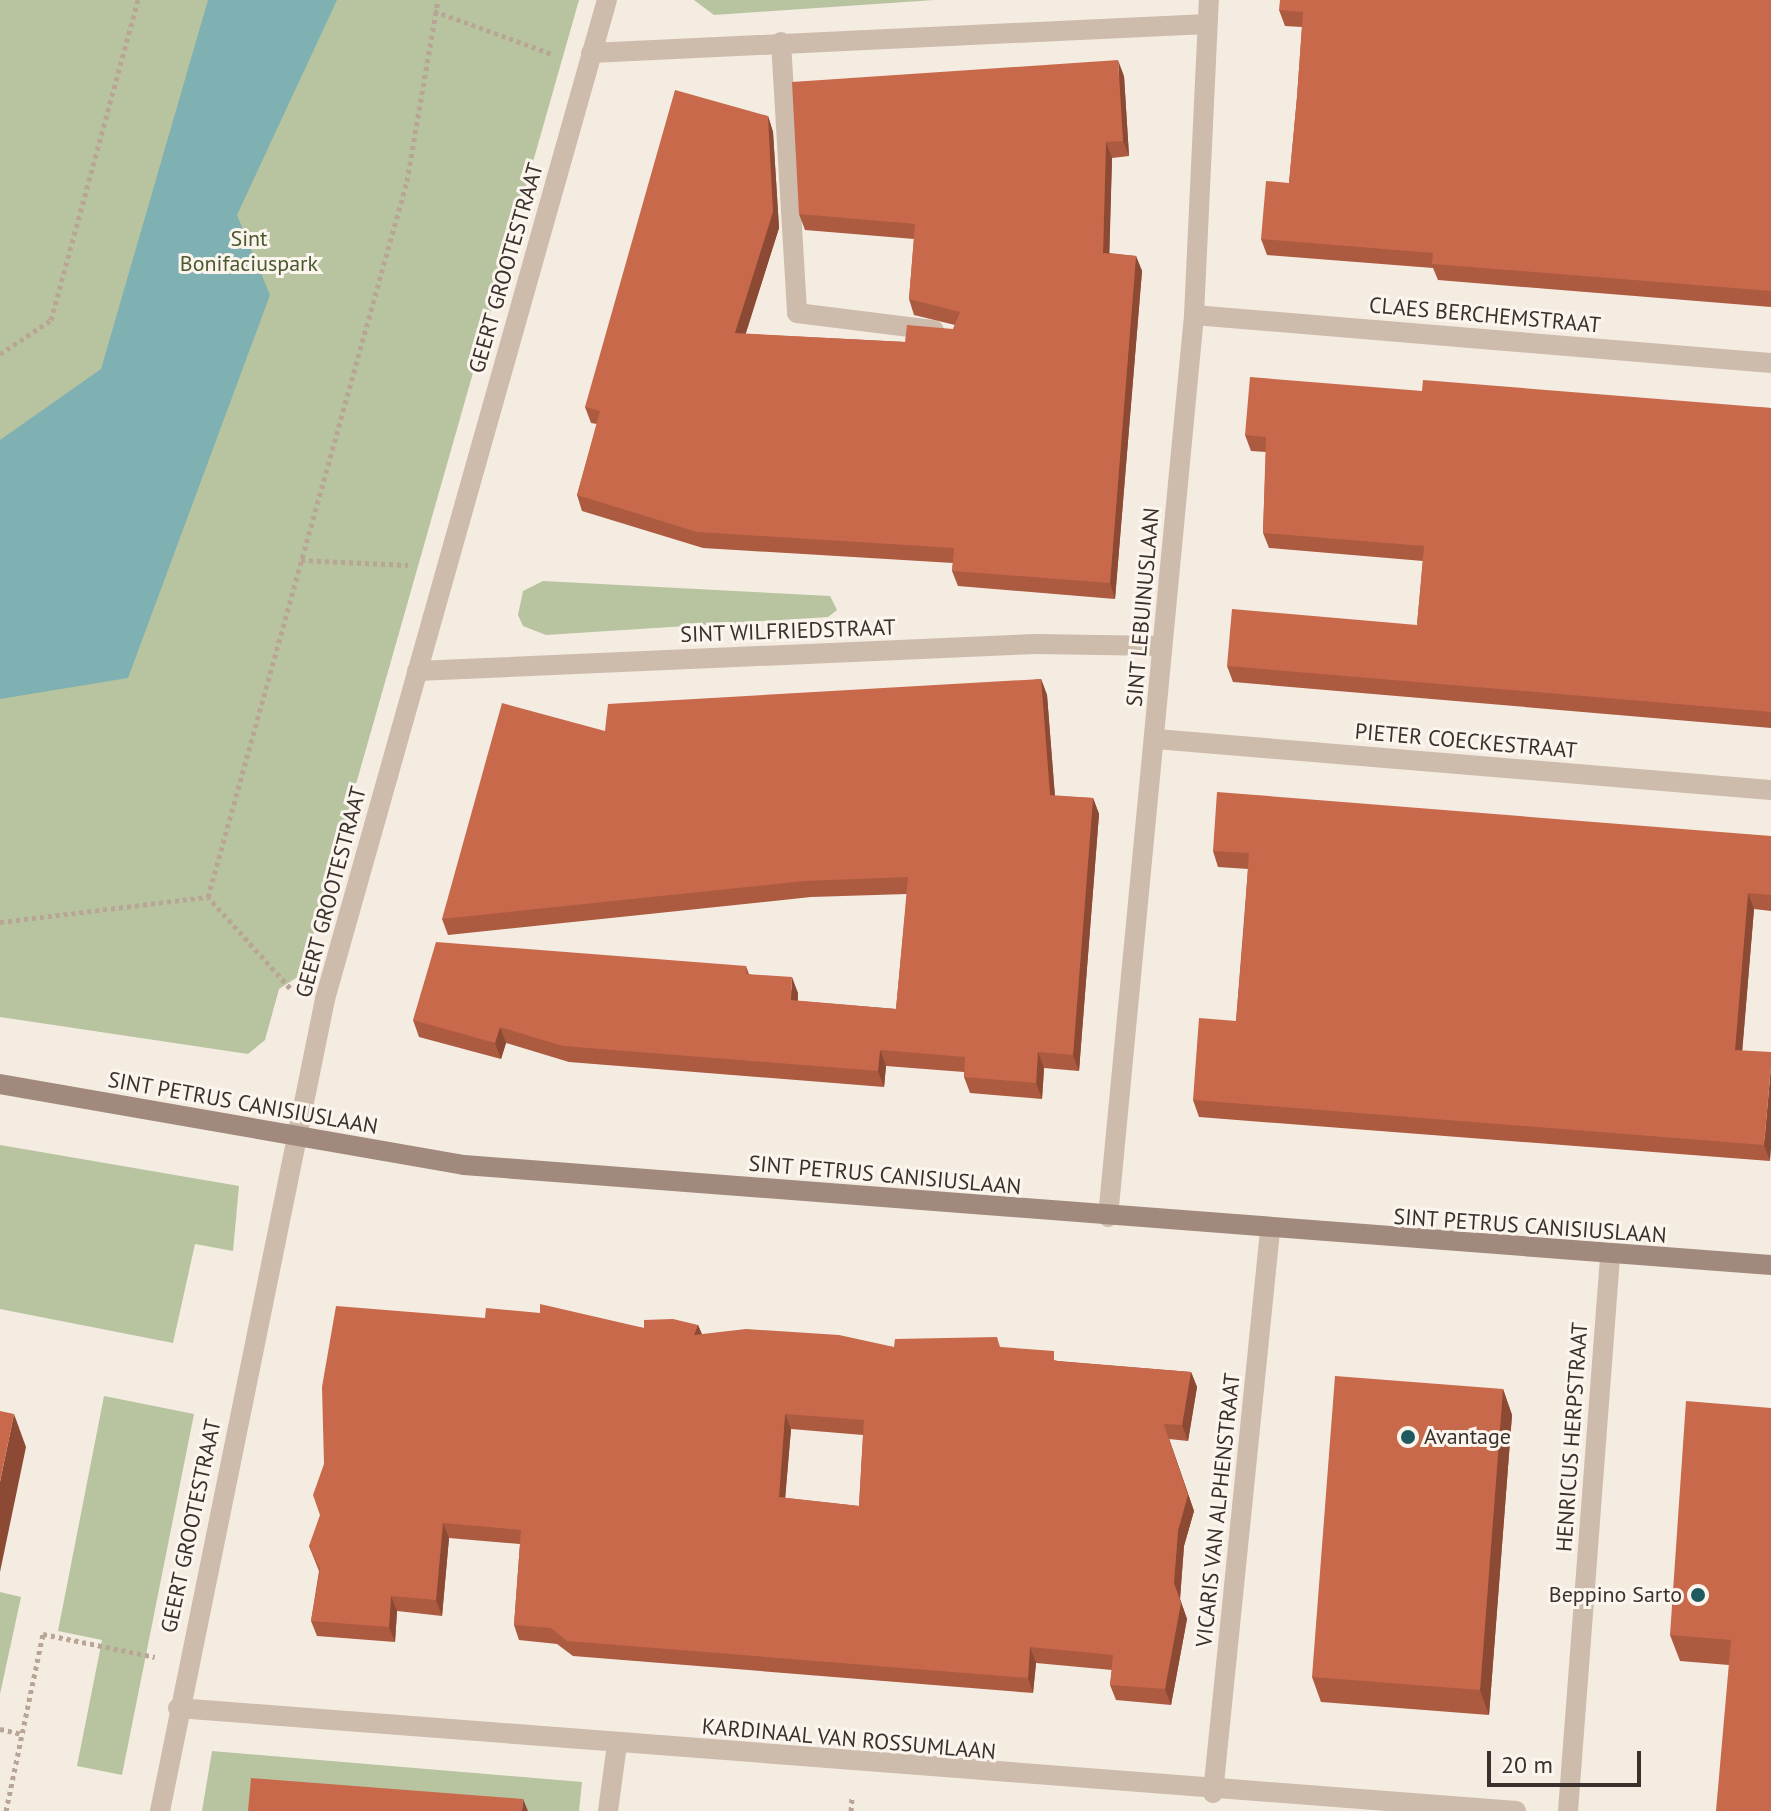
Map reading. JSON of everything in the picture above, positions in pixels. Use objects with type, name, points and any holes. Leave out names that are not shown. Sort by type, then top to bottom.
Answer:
[{"type":"main road","name":"SINT PETRUS CANISIUSLAAN","points":[[0,1084],[464,1165],[1610,1258],[1771,1265]]},
{"type":"street","name":"GEERT GROOTESTRAAT","points":[[160,1811],[178,1708],[325,999],[607,0]]},
{"type":"street","name":"SINT LEBUINUSLAAN","points":[[1108,1217],[1156,739],[1194,315],[1209,0]]},
{"type":"street","points":[[589,60],[781,42],[1207,24]]},
{"type":"street","points":[[781,42],[797,313],[954,333]]},
{"type":"street","name":"CLAES BERCHEMSTRAAT","points":[[1194,315],[1771,363]]},
{"type":"street","name":"SINT WILFRIEDSTRAAT","points":[[417,671],[1036,644],[1162,646]]},
{"type":"street","name":"PIETER COECKESTRAAT","points":[[1156,739],[1771,790]]},
{"type":"street","name":"VICARIS VAN ALPHENSTRAAT","points":[[1213,1793],[1270,1231]]},
{"type":"street","name":"HENRICUS HERPSTRAAT","points":[[1568,1811],[1610,1258]]},
{"type":"street","name":"KARDINAAL VAN ROSSUMLAAN","points":[[178,1708],[1213,1793],[1516,1811]]},
{"type":"street","points":[[608,1811],[617,1744]]},
{"type":"path","points":[[0,354],[51,320],[138,0]]},
{"type":"path","points":[[208,897],[407,181],[438,0]]},
{"type":"path","points":[[434,11],[589,60]]},
{"type":"path","points":[[301,560],[447,566]]},
{"type":"path","points":[[0,922],[208,897]]},
{"type":"path","points":[[208,897],[292,990],[325,999]]},
{"type":"path","points":[[6,1811],[43,1634],[187,1664]]},
{"type":"path","points":[[0,1729],[22,1734]]},
{"type":"green space","name":"Sint Bonifaciuspark","points":[[0,0],[579,0],[302,974],[279,989],[265,1040],[248,1054],[0,1017]]},
{"type":"green space","points":[[694,0],[934,0],[714,15]]},
{"type":"green space","points":[[543,581],[830,596],[837,610],[828,617],[546,635],[523,626],[518,615],[523,591]]},
{"type":"green space","points":[[0,1145],[239,1186],[233,1251],[195,1244],[173,1343],[0,1309]]},
{"type":"green space","points":[[104,1396],[194,1414],[122,1775],[77,1766],[102,1640],[58,1631]]},
{"type":"green space","points":[[0,1592],[21,1597],[0,1694]]},
{"type":"green space","points":[[212,1751],[582,1782],[579,1811],[202,1811]]},
{"type":"water","points":[[208,0],[337,0],[237,215],[270,295],[128,678],[0,699],[0,440],[101,369]]},
{"type":"building","points":[[1280,0],[1771,0],[1771,291],[1432,264],[1433,253],[1261,239],[1266,181],[1289,183],[1297,97],[1303,12],[1279,10]]},
{"type":"building","points":[[1118,60],[1123,141],[1106,142],[1103,253],[1136,256],[1110,583],[952,571],[954,548],[697,532],[577,495],[600,411],[585,407],[675,90],[768,116],[773,212],[735,333],[905,342],[907,325],[953,329],[960,312],[909,299],[915,224],[799,214],[792,82]]},
{"type":"building","points":[[1250,377],[1422,391],[1423,380],[1771,408],[1771,712],[1227,666],[1232,609],[1417,625],[1424,546],[1263,533],[1266,437],[1245,435]]},
{"type":"building","points":[[1041,679],[1050,795],[1093,798],[1073,1055],[1038,1052],[1036,1083],[964,1077],[965,1057],[880,1050],[878,1071],[563,1046],[500,1027],[495,1043],[413,1020],[436,942],[746,966],[746,974],[792,977],[791,1000],[896,1009],[908,877],[805,881],[442,919],[502,703],[605,731],[608,704]]},
{"type":"building","points":[[1217,792],[1771,836],[1771,895],[1748,893],[1735,1050],[1771,1052],[1764,1145],[1193,1100],[1199,1018],[1236,1021],[1244,926],[1249,853],[1213,851]]},
{"type":"building","points":[[540,1304],[644,1328],[644,1320],[673,1319],[698,1325],[694,1335],[746,1329],[839,1335],[894,1347],[895,1339],[997,1337],[1000,1347],[1054,1351],[1054,1361],[1191,1372],[1182,1425],[1164,1424],[1188,1495],[1178,1531],[1174,1583],[1181,1603],[1165,1689],[1110,1685],[1113,1655],[1030,1647],[1028,1678],[567,1641],[551,1628],[514,1625],[521,1530],[443,1523],[436,1600],[391,1596],[389,1627],[311,1621],[320,1569],[309,1546],[320,1515],[313,1495],[324,1464],[322,1387],[336,1306],[485,1318],[486,1308],[540,1313]],"holes":[[[785,1414],[864,1420],[859,1506],[779,1497]]]},
{"type":"building","points":[[1335,1376],[1503,1389],[1480,1690],[1312,1677]]},
{"type":"building","points":[[1686,1401],[1771,1408],[1771,1811],[1716,1811],[1731,1640],[1670,1635]]},
{"type":"building","points":[[0,1411],[14,1414],[0,1482]]},
{"type":"building","points":[[251,1778],[523,1799],[522,1811],[248,1811]]},
{"type":"place","name":"Avantage","points":[[1408,1437]]},
{"type":"place","name":"Beppino Sarto","points":[[1698,1595]]}]
